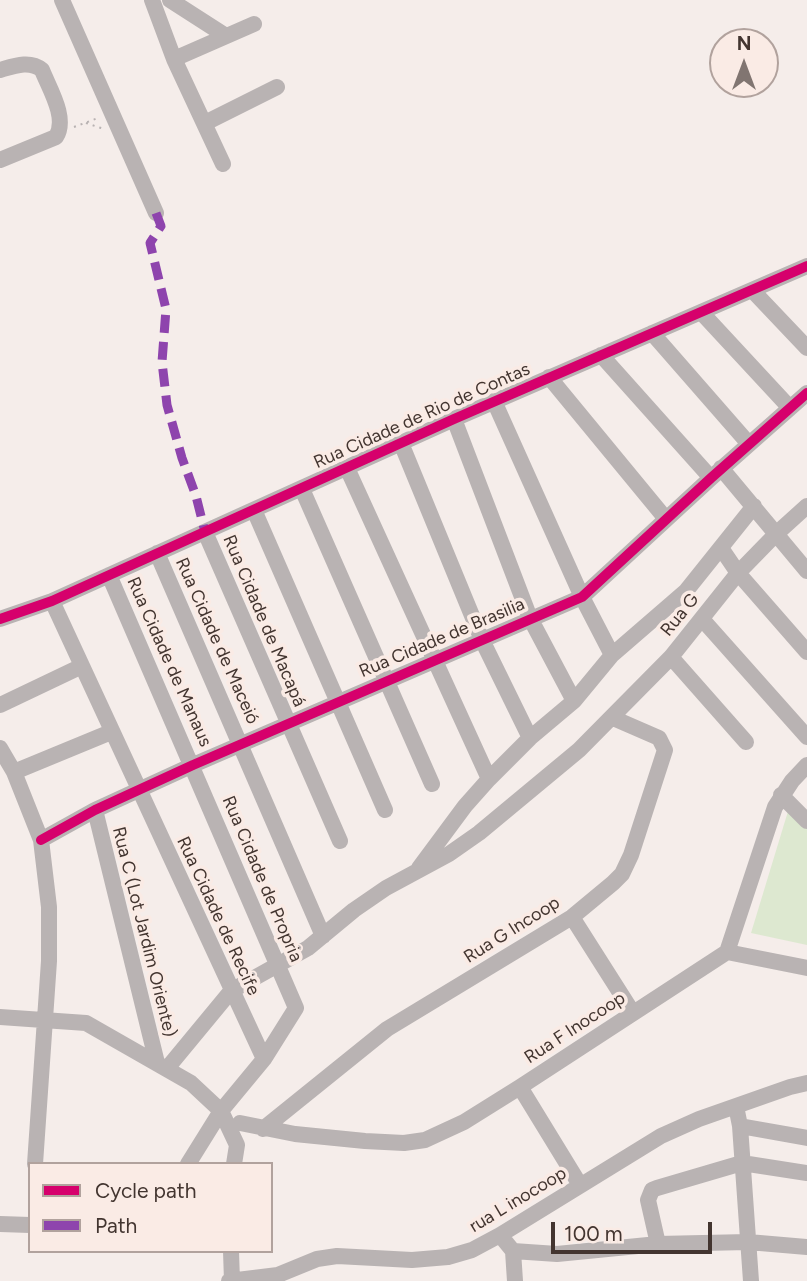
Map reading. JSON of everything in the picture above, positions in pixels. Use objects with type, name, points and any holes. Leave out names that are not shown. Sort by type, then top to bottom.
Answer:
[{"type":"street","points":[[62,0],[156,213]]},
{"type":"street","points":[[152,0],[174,59],[223,164]]},
{"type":"street","points":[[170,0],[226,36]]},
{"type":"street","points":[[174,59],[254,24]]},
{"type":"street","points":[[0,69],[31,64],[42,70],[57,109],[59,131],[56,137],[0,160]]},
{"type":"street","points":[[205,123],[277,87]]},
{"type":"street","name":"Rua Cidade de Rio de Contas","points":[[0,619],[52,601],[494,401],[807,266]]},
{"type":"street","points":[[752,290],[807,348]]},
{"type":"street","points":[[701,312],[790,408]]},
{"type":"street","points":[[652,333],[749,444]]},
{"type":"street","points":[[601,355],[716,473],[754,506],[807,571]]},
{"type":"street","points":[[549,377],[666,519]]},
{"type":"street","name":"Rua Cidade de Brasilia","points":[[41,840],[139,789],[582,597],[807,393]]},
{"type":"street","points":[[494,401],[582,597],[612,655]]},
{"type":"street","points":[[454,419],[530,618],[574,701]]},
{"type":"street","points":[[401,443],[482,640],[530,737]]},
{"type":"street","points":[[346,468],[489,779]]},
{"type":"street","points":[[302,489],[432,784]]},
{"type":"street","name":"Rua G","points":[[418,870],[465,806],[489,779],[530,737],[574,701],[612,655],[686,591],[754,506]]},
{"type":"street","name":"Rua G","points":[[231,991],[308,948],[354,910],[449,854],[579,750],[671,657],[738,573],[807,506]]},
{"type":"street","points":[[254,510],[384,810]]},
{"type":"street","name":"Rua Cidade de Macapá","points":[[205,532],[340,841]]},
{"type":"street","points":[[721,548],[738,573],[807,652]]},
{"type":"street","name":"Rua Cidade de Maceió","points":[[157,554],[323,936]]},
{"type":"street","name":"Rua Cidade de Manaus","points":[[109,575],[193,765]]},
{"type":"street","name":"Rua Cidade de Recife","points":[[52,601],[264,1059]]},
{"type":"street","points":[[702,619],[807,737]]},
{"type":"street","points":[[671,657],[746,742]]},
{"type":"street","points":[[0,705],[82,666]]},
{"type":"street","name":"Rua G Incoop","points":[[263,1129],[387,1029],[572,917],[622,874],[631,855],[665,750],[659,738],[613,718]]},
{"type":"street","points":[[14,772],[111,732]]},
{"type":"street","points":[[0,748],[14,772],[41,840],[49,907],[46,1019],[35,1162]]},
{"type":"street","name":"Rua Cidade de Propria","points":[[193,765],[296,1008],[264,1059]]},
{"type":"street","points":[[807,765],[781,795],[775,807],[727,952],[807,968]]},
{"type":"street","points":[[781,795],[807,821]]},
{"type":"street","name":"Rua C (Lot Jardim Oriente)","points":[[95,810],[163,1065]]},
{"type":"street","points":[[572,917],[633,1013]]},
{"type":"street","name":"Rua F Inocoop","points":[[240,1123],[263,1129],[365,1141],[404,1143],[425,1140],[464,1122],[727,952]]},
{"type":"street","points":[[163,1065],[231,991]]},
{"type":"street","points":[[0,1017],[86,1023],[163,1065],[191,1083],[221,1111],[237,1145],[234,1162]]},
{"type":"street","points":[[189,1162],[221,1111],[264,1059]]},
{"type":"street","name":"rua L inocoop","points":[[230,1281],[268,1279],[317,1259],[337,1256],[412,1260],[448,1257],[472,1250],[661,1136],[736,1106],[807,1083]]},
{"type":"street","points":[[520,1087],[580,1185]]},
{"type":"street","points":[[736,1106],[740,1126],[751,1281]]},
{"type":"street","points":[[740,1126],[807,1138]]},
{"type":"street","points":[[657,1244],[649,1200],[652,1191],[743,1163],[807,1173]]},
{"type":"street","points":[[0,1224],[28,1225]]},
{"type":"street","points":[[500,1235],[513,1251],[515,1281]]},
{"type":"street","points":[[513,1251],[557,1254],[657,1244],[748,1242],[807,1247]]},
{"type":"street","points":[[230,1281],[231,1253]]},
{"type":"path","points":[[59,131],[85,123],[110,110]]},
{"type":"path","points":[[85,123],[103,129],[118,128]]},
{"type":"green space","points":[[789,808],[807,825],[807,945],[751,933]]},
{"type":"marked path","points":[[156,213],[161,226],[150,243],[166,309],[162,362],[167,405],[205,532]]},
{"type":"cycle path","points":[[0,619],[52,601],[454,419],[807,266]]},
{"type":"cycle path","points":[[41,840],[95,810],[193,765],[582,597],[807,393]]}]
